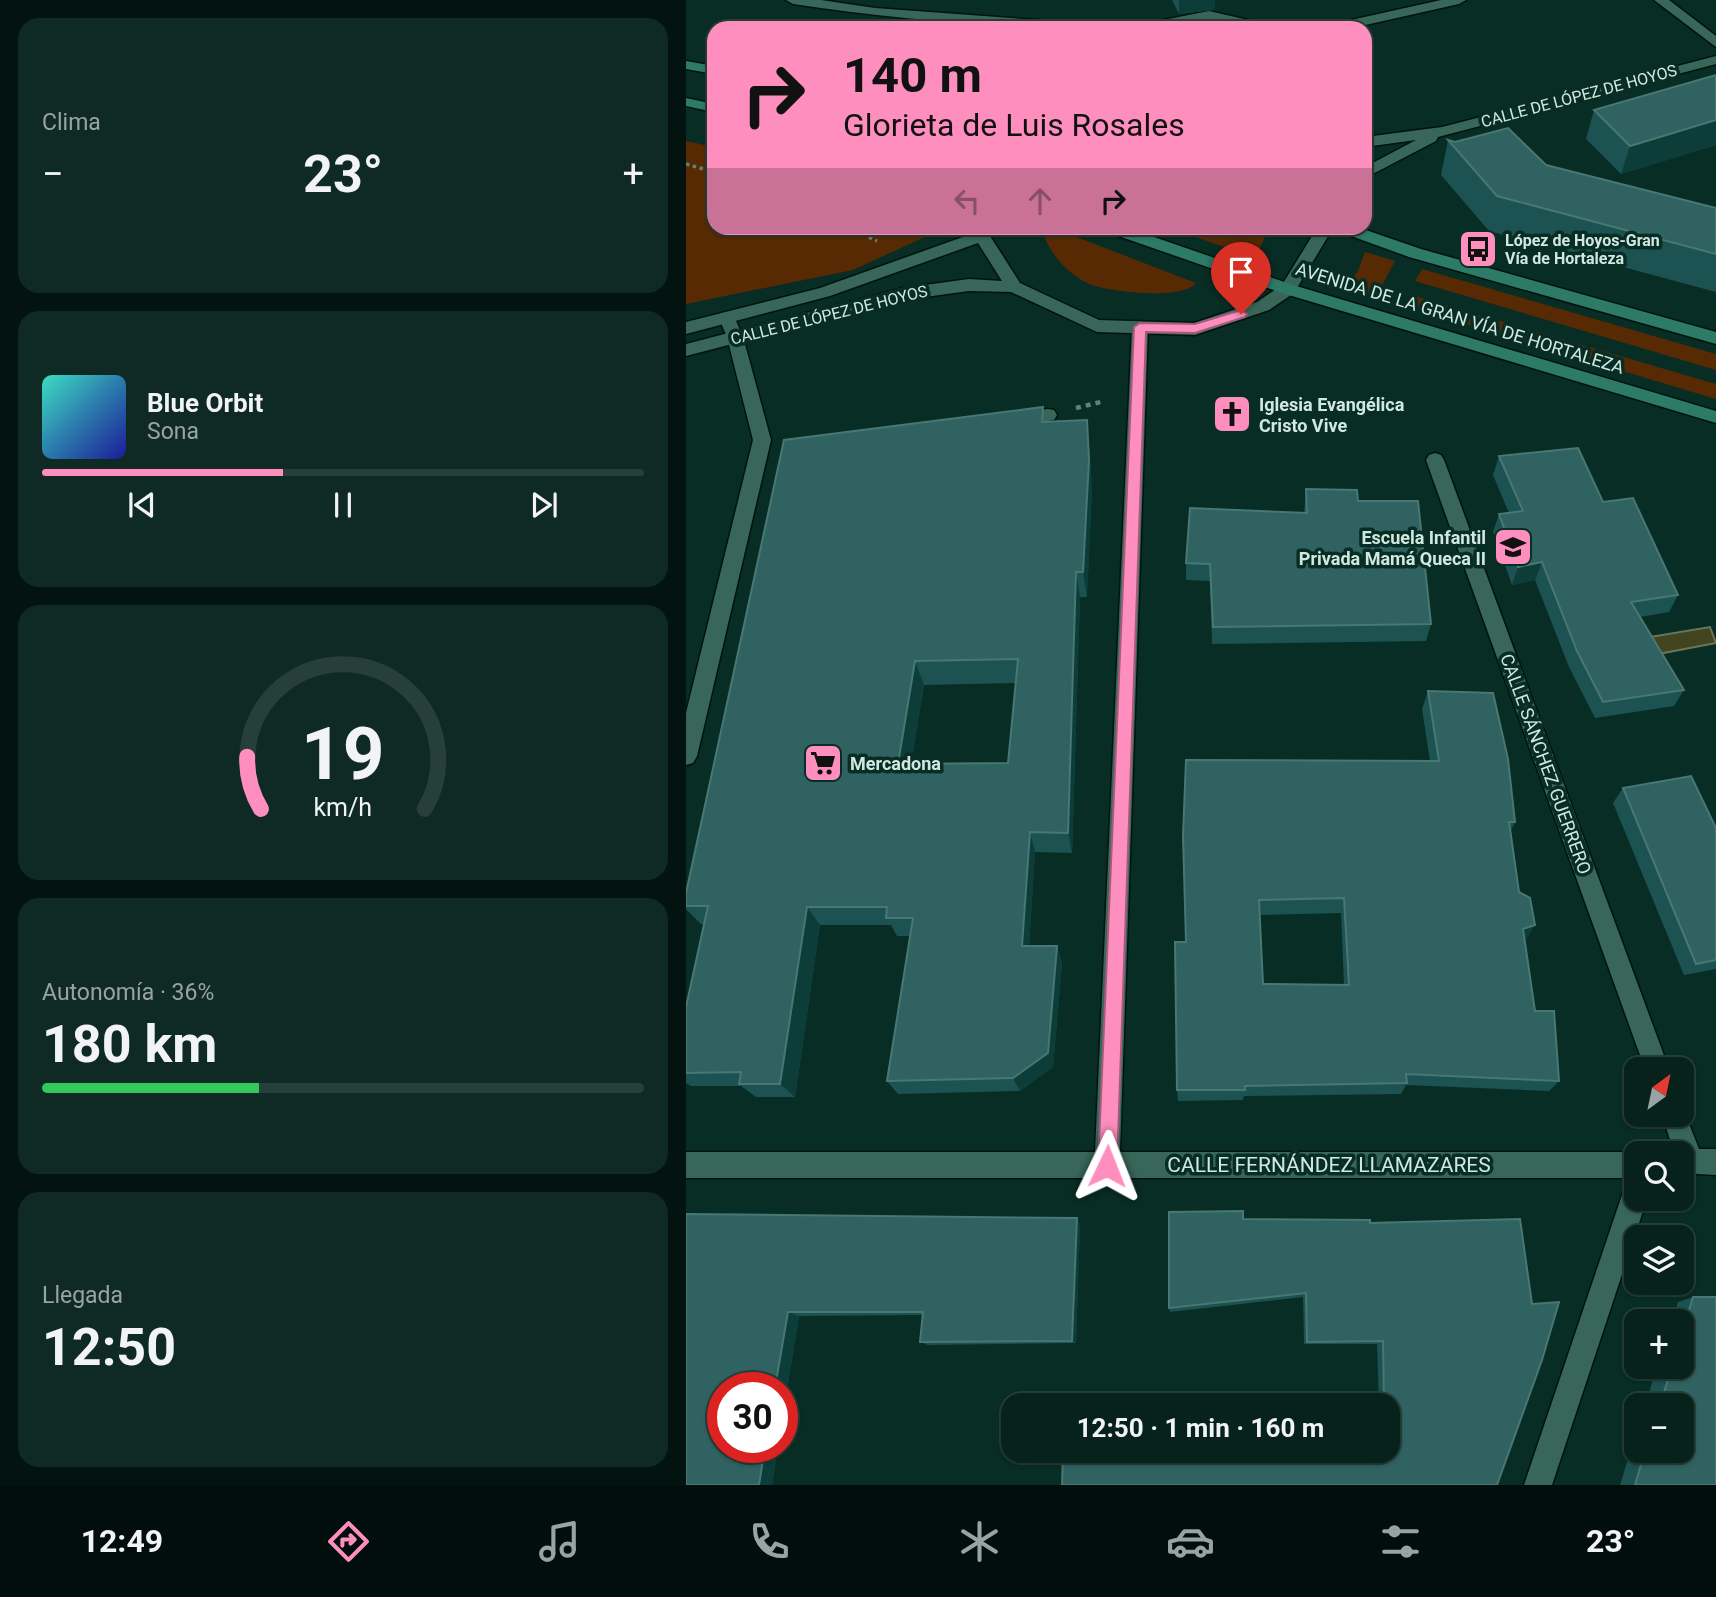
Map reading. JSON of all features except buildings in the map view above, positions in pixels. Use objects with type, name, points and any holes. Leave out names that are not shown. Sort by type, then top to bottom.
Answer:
[{"type":"main road","points":[[686,65],[707,69]]},
{"type":"main road","points":[[686,102],[707,106]]},
{"type":"main road","name":"AVENIDA DE LA GRAN VÍA DE HORTALEZA","points":[[1133,235],[1287,289],[1382,315],[1716,417]]},
{"type":"main road","points":[[1365,235],[1415,253],[1716,338]]},
{"type":"street","points":[[793,0],[875,12],[997,21]]},
{"type":"street","points":[[1364,21],[1459,0]]},
{"type":"street","points":[[1661,0],[1716,43]]},
{"type":"street","points":[[1179,21],[1209,15],[1235,21]]},
{"type":"street","name":"CALLE DE LÓPEZ DE HOYOS","points":[[1372,141],[1442,132],[1716,60]]},
{"type":"street","name":"CALLE DE LÓPEZ DE HOYOS","points":[[1372,169],[1442,132]]},
{"type":"street","name":"CALLE DE LÓPEZ DE HOYOS","points":[[686,328],[824,292],[893,270],[975,235]]},
{"type":"street","points":[[984,235],[1014,287],[1097,326],[1195,329],[1263,306],[1287,289],[1321,235]]},
{"type":"street","name":"CALLE DE LÓPEZ DE HOYOS","points":[[686,350],[903,294],[969,285],[1014,287]]},
{"type":"street","points":[[686,756],[767,450],[735,337],[727,318]]},
{"type":"street","points":[[1107,1166],[1140,327]]},
{"type":"street","points":[[993,422],[1048,415]]},
{"type":"street","name":"CALLE SÁNCHEZ GUERRERO","points":[[1435,460],[1653,1057]]},
{"type":"street","points":[[1694,1161],[1716,1162]]},
{"type":"street","name":"CALLE FERNÁNDEZ LLAMAZARES","points":[[686,1166],[1624,1165]]},
{"type":"street","points":[[1538,1485],[1630,1211]]},
{"type":"path","points":[[686,164],[707,170]]},
{"type":"path","points":[[1048,415],[1116,399]]},
{"type":"shaded area","points":[[686,141],[707,146],[707,235],[927,235],[853,270],[686,304]]},
{"type":"shaded area","points":[[1044,235],[1071,235],[1196,283],[1188,289],[1159,293],[1094,286],[1063,265]]},
{"type":"shaded area","points":[[1190,235],[1266,235],[1258,252],[1251,256]]},
{"type":"shaded area","points":[[1365,252],[1395,261],[1375,299],[1343,290],[1358,271]]},
{"type":"shaded area","points":[[1422,269],[1716,354],[1716,370],[1415,281]]},
{"type":"shaded area","points":[[1411,295],[1716,384],[1716,399],[1406,306]]},
{"type":"shaded area","points":[[1710,627],[1716,643],[1658,654],[1650,637]]},
{"type":"place","name":"López de Hoyos-Gran Vía de Hortaleza","points":[[1478,249]]},
{"type":"place","name":"Iglesia Evangélica Cristo Vive","points":[[1232,414]]},
{"type":"place","name":"Escuela Infantil Privada Mamá Queca II","points":[[1513,547]]},
{"type":"place","name":"Mercadona","points":[[823,763]]},
{"type":"route","points":[[1107,1166],[1140,327],[1195,329],[1241,314]]}]
